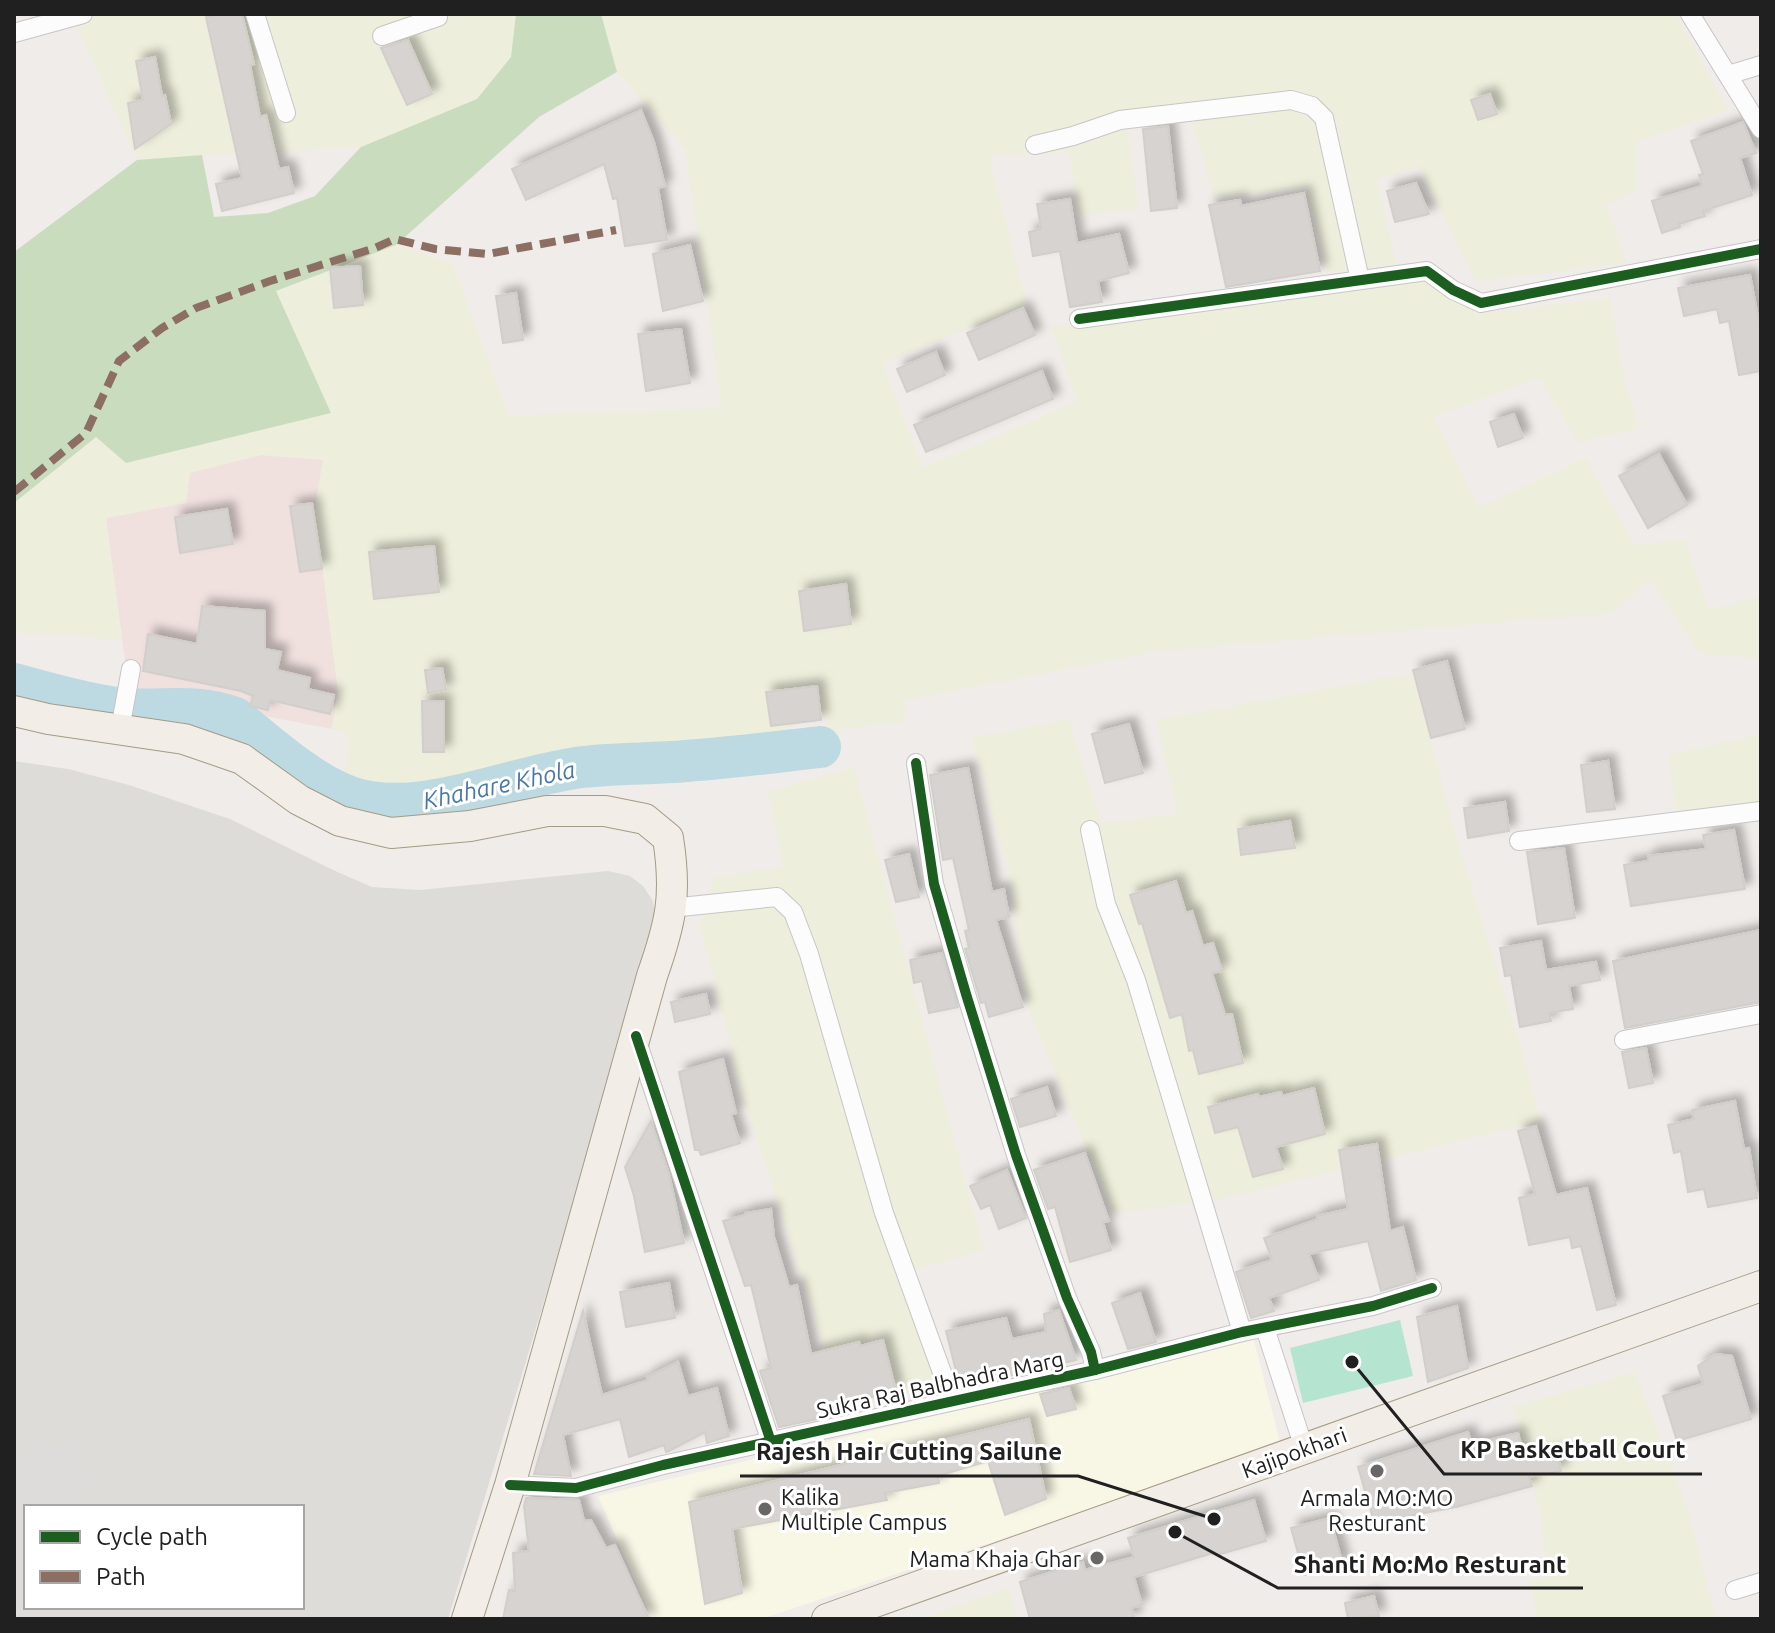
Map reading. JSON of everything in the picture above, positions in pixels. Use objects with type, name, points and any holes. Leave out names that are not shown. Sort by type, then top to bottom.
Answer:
[{"type":"main road","points":[[14,711],[184,739],[242,759],[299,800],[340,821],[391,833],[470,826],[547,811],[605,811],[645,819],[668,838],[674,877],[666,937],[510,1485],[467,1619]]},
{"type":"main road","name":"Kajipokhari","points":[[827,1619],[1761,1286]]},
{"type":"street","points":[[14,33],[83,14]]},
{"type":"street","points":[[255,14],[286,113]]},
{"type":"street","points":[[382,36],[438,17],[438,14]]},
{"type":"street","points":[[1690,14],[1761,129]]},
{"type":"street","points":[[1728,75],[1761,65]]},
{"type":"street","points":[[1035,145],[1120,120],[1291,100],[1312,106],[1324,118],[1360,280]]},
{"type":"street","points":[[1079,319],[1427,271],[1453,290],[1481,303],[1761,249]]},
{"type":"street","points":[[120,729],[131,669]]},
{"type":"street","points":[[916,763],[934,884],[966,994],[1016,1155],[1067,1298],[1091,1352],[1095,1370]]},
{"type":"street","points":[[1519,841],[1761,811]]},
{"type":"street","points":[[1090,830],[1106,904],[1136,980],[1242,1332]]},
{"type":"street","points":[[671,908],[777,897],[793,912],[809,954],[884,1213],[952,1400]]},
{"type":"street","points":[[1624,1040],[1761,1014]]},
{"type":"street","points":[[636,1036],[771,1442]]},
{"type":"street","name":"Sukra Raj Balbhadra Marg","points":[[510,1485],[576,1488],[663,1465],[1095,1370],[1242,1332],[1373,1306],[1432,1288]]},
{"type":"street","points":[[1265,1328],[1304,1448]]},
{"type":"street","points":[[1735,1590],[1761,1582]]},
{"type":"shaded area","points":[[261,455],[323,459],[315,509],[338,691],[332,729],[129,690],[106,518],[185,503],[189,473]]},
{"type":"shaded area","points":[[14,761],[68,769],[129,785],[230,819],[372,887],[420,890],[608,871],[630,876],[643,886],[653,901],[656,919],[448,1619],[14,1619]]},
{"type":"shaded area","points":[[1254,1340],[1281,1446],[761,1619],[652,1619],[598,1496]]},
{"type":"green space","points":[[71,14],[516,14],[511,57],[477,99],[361,147],[137,160]]},
{"type":"green space","points":[[516,14],[601,14],[617,72],[539,117],[396,245],[276,291],[331,413],[126,463],[96,437],[14,503],[14,252],[137,160],[202,155],[214,217],[268,213],[315,196],[361,147],[477,99],[511,57]]},
{"type":"green space","points":[[601,14],[1675,14],[1728,110],[1637,142],[1637,190],[1606,205],[1627,263],[1476,281],[1419,167],[1377,179],[1396,264],[1328,272],[1306,188],[1214,197],[1190,115],[1127,125],[1139,209],[1078,216],[1069,152],[989,156],[1027,305],[882,363],[923,468],[1077,402],[1051,326],[1430,272],[1478,314],[1610,298],[1625,381],[1639,429],[1578,442],[1540,378],[1434,416],[1479,508],[1585,458],[1635,545],[1685,540],[1709,610],[1761,596],[1761,658],[1700,654],[1651,580],[1611,613],[1160,651],[906,700],[904,722],[829,730],[828,716],[729,745],[563,755],[416,795],[345,784],[348,735],[332,729],[338,691],[315,509],[323,460],[260,455],[190,473],[186,503],[106,518],[122,640],[14,632],[14,503],[96,436],[330,412],[275,291],[396,245],[452,263],[509,416],[722,408],[685,149],[617,72]]},
{"type":"green space","points":[[1412,673],[1457,839],[1541,1121],[1218,1200],[1113,1213],[1027,1005],[1008,868],[972,738],[1069,719],[1101,823],[1178,814],[1156,720]]},
{"type":"green space","points":[[1761,734],[1761,805],[1678,818],[1668,755]]},
{"type":"green space","points":[[854,767],[984,1250],[899,1274],[937,1388],[851,1409],[820,1333],[744,1101],[700,925],[714,878],[783,866],[768,792]]},
{"type":"green space","points":[[1400,1320],[1413,1376],[1303,1403],[1290,1348]]},
{"type":"green space","points":[[1635,1372],[1687,1507],[1716,1619],[1538,1619],[1528,1581],[1549,1576],[1540,1513],[1513,1407]]},
{"type":"green space","points":[[1009,1588],[1017,1619],[922,1619]]},
{"type":"building","points":[[242,14],[254,64],[250,65],[260,117],[266,115],[279,169],[288,167],[294,193],[222,211],[216,184],[242,178],[206,17]]},
{"type":"building","points":[[408,40],[432,94],[407,105],[381,48]]},
{"type":"building","points":[[155,57],[171,124],[135,149],[128,103],[143,100],[136,61]]},
{"type":"building","points":[[1490,94],[1497,114],[1478,120],[1471,100]]},
{"type":"building","points":[[641,110],[654,142],[665,186],[658,188],[667,240],[625,246],[617,198],[613,199],[604,164],[526,200],[512,169]]},
{"type":"building","points":[[1743,122],[1756,153],[1740,158],[1752,195],[1703,211],[1705,216],[1662,233],[1652,201],[1702,186],[1699,175],[1703,174],[1691,141]]},
{"type":"building","points":[[1168,126],[1177,208],[1151,211],[1143,129]]},
{"type":"building","points":[[1416,183],[1429,214],[1395,222],[1387,191]]},
{"type":"building","points":[[1304,193],[1320,271],[1226,287],[1209,205],[1240,200],[1241,206]]},
{"type":"building","points":[[1070,199],[1077,243],[1119,234],[1129,273],[1098,281],[1102,302],[1070,307],[1060,251],[1033,256],[1029,232],[1041,229],[1037,204]]},
{"type":"building","points":[[690,245],[703,301],[663,311],[653,254]]},
{"type":"building","points":[[360,266],[363,305],[334,308],[330,268]]},
{"type":"building","points":[[1750,275],[1761,333],[1761,371],[1739,375],[1729,321],[1720,323],[1717,309],[1684,316],[1678,288]]},
{"type":"building","points":[[516,293],[523,340],[503,343],[496,296]]},
{"type":"building","points":[[1023,308],[1035,335],[979,360],[967,333]]},
{"type":"building","points":[[681,329],[690,383],[646,391],[638,334]]},
{"type":"building","points":[[936,352],[945,375],[907,392],[897,369]]},
{"type":"building","points":[[1042,371],[1053,399],[926,452],[914,425]]},
{"type":"building","points":[[1514,414],[1523,438],[1498,447],[1490,422]]},
{"type":"building","points":[[1659,454],[1687,505],[1648,528],[1619,476]]},
{"type":"building","points":[[312,503],[322,569],[300,572],[290,506]]},
{"type":"building","points":[[227,509],[233,544],[180,553],[175,517]]},
{"type":"building","points":[[434,546],[439,592],[374,599],[369,552]]},
{"type":"building","points":[[846,584],[851,624],[804,631],[799,591]]},
{"type":"building","points":[[202,606],[265,611],[265,649],[281,652],[277,670],[310,678],[308,689],[334,695],[330,714],[270,700],[268,710],[250,706],[253,696],[241,691],[143,671],[148,634],[197,644]]},
{"type":"building","points":[[1447,661],[1465,729],[1431,738],[1413,670]]},
{"type":"building","points":[[442,668],[446,690],[428,693],[425,670]]},
{"type":"building","points":[[817,686],[821,720],[771,726],[766,692]]},
{"type":"building","points":[[422,701],[444,701],[444,752],[423,752]]},
{"type":"building","points":[[1129,724],[1143,773],[1105,783],[1092,734]]},
{"type":"building","points":[[1608,761],[1615,809],[1587,812],[1581,765]]},
{"type":"building","points":[[968,768],[992,892],[1004,889],[1009,917],[996,920],[1023,1007],[989,1017],[985,1002],[981,1003],[965,949],[969,948],[965,931],[969,930],[953,858],[943,860],[930,775]]},
{"type":"building","points":[[1505,802],[1509,831],[1468,838],[1464,808]]},
{"type":"building","points":[[1290,821],[1295,848],[1241,855],[1238,829]]},
{"type":"building","points":[[1734,830],[1745,889],[1631,906],[1624,865],[1648,861],[1648,856],[1706,849],[1703,835]]},
{"type":"building","points":[[1564,848],[1575,918],[1538,924],[1527,852]]},
{"type":"building","points":[[909,854],[919,897],[896,902],[885,860]]},
{"type":"building","points":[[1176,881],[1186,913],[1192,911],[1203,946],[1213,943],[1222,971],[1212,973],[1225,1015],[1232,1014],[1243,1063],[1199,1074],[1193,1050],[1189,1051],[1182,1014],[1170,1018],[1142,923],[1139,924],[1130,895]]},
{"type":"building","points":[[1761,930],[1761,1002],[1625,1028],[1613,961]]},
{"type":"building","points":[[1541,941],[1546,970],[1596,962],[1600,980],[1569,986],[1573,1009],[1549,1013],[1551,1021],[1520,1027],[1511,975],[1505,976],[1500,948]]},
{"type":"building","points":[[942,953],[958,1007],[929,1013],[922,981],[914,983],[910,960]]},
{"type":"building","points":[[706,994],[710,1014],[675,1022],[671,1002]]},
{"type":"building","points":[[1646,1048],[1653,1083],[1629,1088],[1622,1052]]},
{"type":"building","points":[[723,1059],[736,1113],[731,1114],[740,1143],[701,1155],[699,1150],[695,1150],[679,1072]]},
{"type":"building","points":[[1047,1087],[1056,1116],[1020,1127],[1011,1099]]},
{"type":"building","points":[[1314,1088],[1325,1134],[1276,1147],[1283,1169],[1253,1177],[1238,1127],[1215,1133],[1208,1107],[1258,1094],[1259,1097],[1281,1092],[1282,1096]]},
{"type":"building","points":[[1735,1101],[1744,1149],[1749,1148],[1757,1198],[1708,1207],[1704,1189],[1688,1192],[1681,1151],[1674,1153],[1668,1125],[1694,1119],[1692,1110]]},
{"type":"building","points":[[651,1121],[669,1174],[684,1243],[645,1252],[625,1167]]},
{"type":"building","points":[[1536,1126],[1556,1195],[1587,1188],[1616,1305],[1597,1310],[1581,1246],[1572,1248],[1570,1237],[1529,1245],[1519,1198],[1535,1194],[1518,1131]]},
{"type":"building","points":[[1377,1144],[1390,1231],[1403,1227],[1416,1280],[1381,1291],[1368,1241],[1309,1254],[1319,1280],[1269,1298],[1274,1311],[1251,1318],[1236,1272],[1272,1260],[1264,1238],[1318,1219],[1317,1216],[1348,1209],[1339,1150]]},
{"type":"building","points":[[1085,1153],[1109,1221],[1103,1222],[1111,1250],[1070,1262],[1055,1207],[1048,1209],[1034,1170]]},
{"type":"building","points":[[1007,1170],[1026,1218],[999,1229],[990,1205],[981,1209],[970,1186]]},
{"type":"building","points":[[771,1209],[774,1237],[789,1287],[797,1285],[811,1354],[859,1342],[860,1346],[883,1340],[896,1391],[838,1406],[841,1414],[779,1427],[760,1371],[771,1368],[751,1285],[745,1286],[723,1221],[745,1213]]},
{"type":"building","points":[[669,1283],[675,1318],[626,1327],[620,1292]]},
{"type":"building","points":[[1140,1293],[1156,1342],[1128,1349],[1112,1303]]},
{"type":"building","points":[[1457,1306],[1468,1368],[1428,1382],[1417,1317]]},
{"type":"building","points":[[1059,1310],[1076,1360],[960,1387],[946,1331],[1006,1318],[1012,1339],[1046,1332],[1044,1314]]},
{"type":"building","points":[[583,1311],[602,1395],[648,1380],[647,1377],[678,1362],[688,1396],[717,1388],[729,1436],[707,1443],[705,1432],[666,1452],[664,1445],[629,1457],[620,1419],[563,1435],[571,1476],[534,1474]]},
{"type":"building","points":[[1715,1354],[1732,1356],[1751,1419],[1677,1441],[1663,1396],[1703,1384],[1698,1366]]},
{"type":"building","points":[[1069,1388],[1076,1409],[1047,1416],[1040,1394]]},
{"type":"building","name":"Kalika Multiple Campus","points":[[1029,1419],[1046,1499],[1005,1515],[988,1461],[938,1476],[939,1483],[885,1493],[887,1500],[732,1529],[742,1593],[705,1604],[689,1502]]},
{"type":"building","points":[[1468,1432],[1472,1444],[1518,1433],[1525,1460],[1557,1453],[1561,1471],[1529,1477],[1532,1486],[1375,1525],[1358,1467]]},
{"type":"building","points":[[526,1498],[579,1500],[584,1521],[591,1520],[606,1548],[615,1545],[649,1619],[503,1619],[509,1590],[515,1591],[513,1553],[529,1551],[524,1506]]},
{"type":"building","points":[[1254,1500],[1266,1541],[1217,1555],[1216,1552],[1134,1577],[1142,1605],[1131,1608],[1135,1619],[1030,1619],[1020,1582],[1083,1562],[1085,1570],[1134,1557],[1128,1538]]},
{"type":"building","points":[[1330,1518],[1343,1565],[1304,1575],[1291,1528]]},
{"type":"building","points":[[1374,1596],[1379,1616],[1348,1619],[1345,1603]]},
{"type":"waterway","name":"Khahare Khola","points":[[14,684],[111,707],[193,709],[220,713],[235,718],[320,783],[350,797],[377,803],[406,804],[436,800],[583,767],[703,760],[820,747]]},
{"type":"taxiway","points":[[46,1505],[54,1478]]},
{"type":"taxiway","points":[[14,1612],[24,1579]]},
{"type":"marked path","points":[[14,492],[86,433],[119,361],[162,328],[196,308],[395,239],[435,249],[488,254],[616,230]]},
{"type":"cycle path","points":[[1079,319],[1427,271],[1453,290],[1481,303],[1761,249]]},
{"type":"cycle path","points":[[916,763],[934,884],[966,994],[1016,1155],[1067,1298],[1091,1352],[1095,1370],[1242,1332],[1373,1306],[1432,1288]]},
{"type":"cycle path","points":[[636,1036],[771,1442]]},
{"type":"cycle path","points":[[510,1485],[576,1488],[663,1465],[1095,1370]]},
{"type":"place","name":"KP Basketball Court","points":[[1352,1362]]},
{"type":"place","name":"Armala MO:MO Resturant","points":[[1377,1471]]},
{"type":"place","name":"Kalika Multiple Campus","points":[[765,1509]]},
{"type":"place","name":"Rajesh Hair Cutting Sailune","points":[[1214,1519]]},
{"type":"place","name":"Shanti Mo:Mo Resturant","points":[[1175,1532]]},
{"type":"place","name":"Mama Khaja Ghar","points":[[1097,1558]]}]
